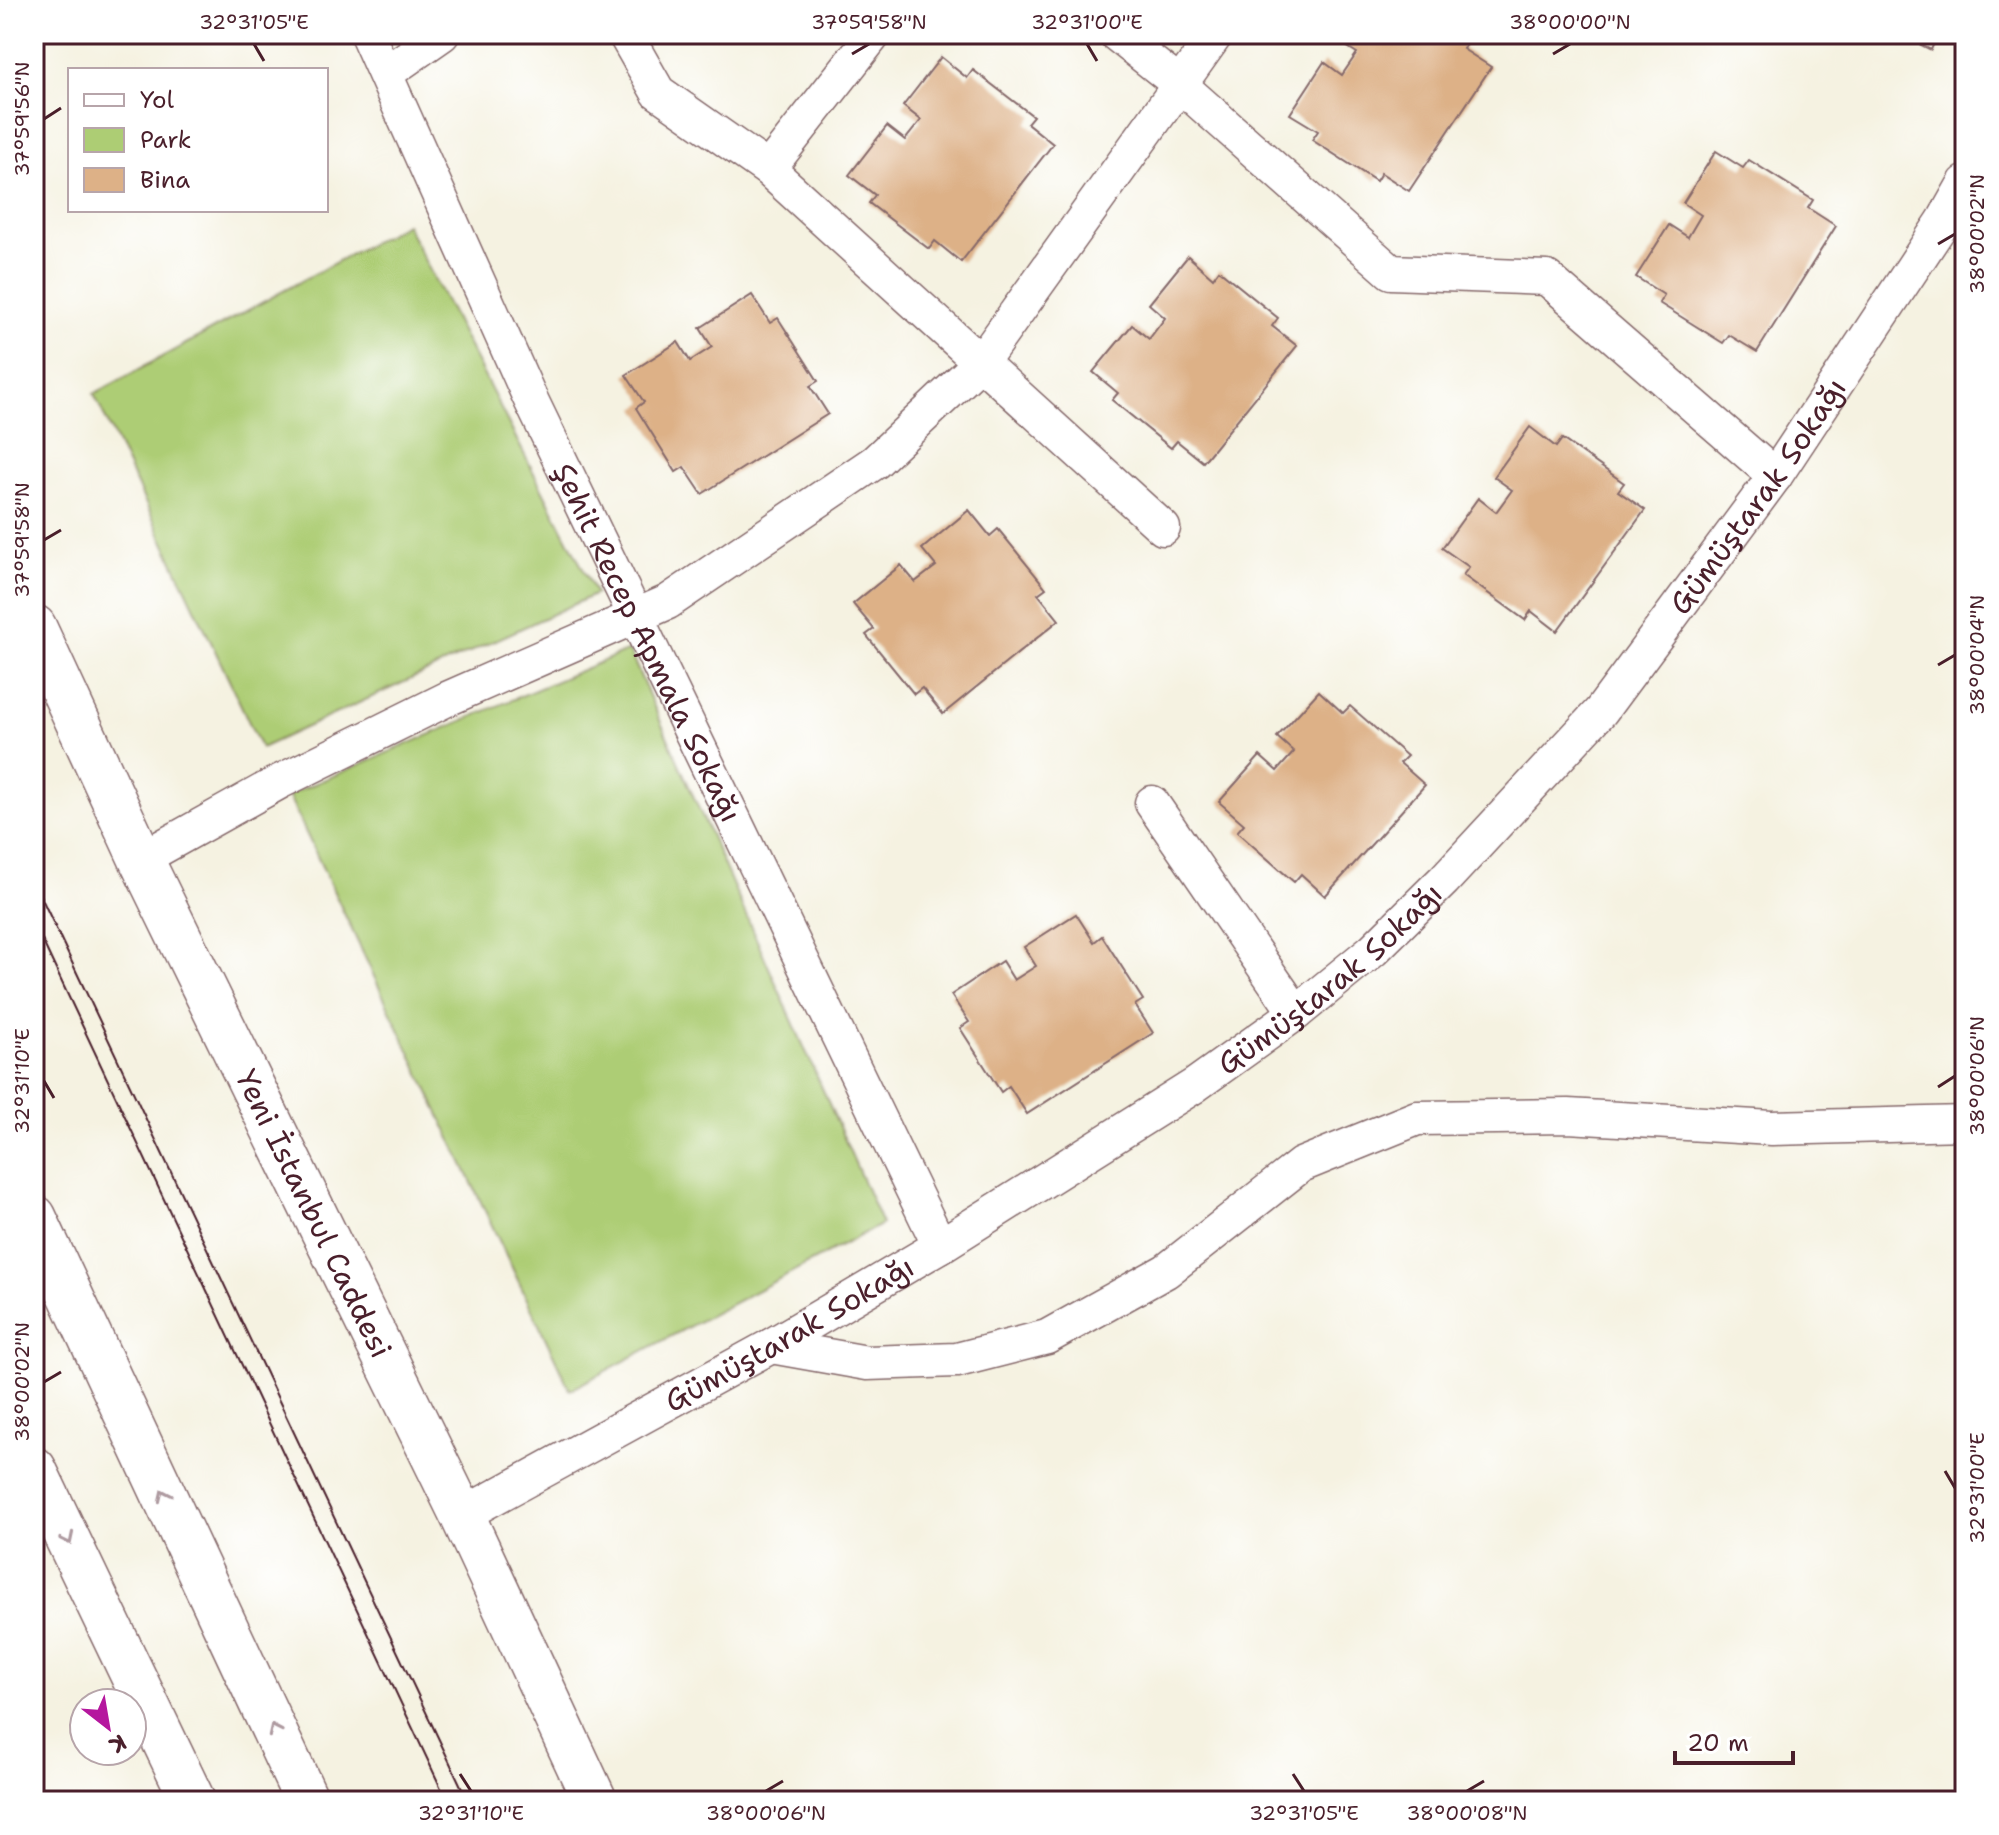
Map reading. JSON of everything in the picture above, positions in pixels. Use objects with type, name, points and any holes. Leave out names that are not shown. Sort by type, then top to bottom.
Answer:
[{"type":"main road","name":"Yeni İstanbul Caddesi","points":[[34,627],[141,859],[462,1515],[595,1801]]},
{"type":"main road","points":[[34,1217],[307,1801]]},
{"type":"main road","points":[[34,1469],[193,1801]]},
{"type":"street","name":"Şehit Recep Apmala Sokağı","points":[[367,34],[530,398],[940,1246]]},
{"type":"street","points":[[386,73],[442,34]]},
{"type":"street","points":[[625,34],[658,92],[768,169],[1163,528]]},
{"type":"street","points":[[1116,34],[1179,84],[1391,272],[1547,278],[1775,476]]},
{"type":"street","points":[[141,859],[293,775],[447,699],[668,602],[875,462],[981,362],[1216,34]]},
{"type":"street","points":[[768,169],[860,40]]},
{"type":"street","name":"Gümüştarak Sokağı","points":[[462,1515],[771,1346],[940,1246],[1194,1086],[1296,1013],[1373,950],[1444,880],[1601,711],[1775,476],[1943,222],[1965,183]]},
{"type":"street","points":[[1152,803],[1296,1013]]},
{"type":"street","points":[[771,1346],[867,1363],[957,1360],[1047,1337],[1166,1271],[1301,1165],[1417,1118],[1568,1116],[1772,1128],[1965,1123]]},
{"type":"green space","points":[[406,224],[596,594],[261,748],[94,394]]},
{"type":"green space","points":[[629,650],[882,1224],[570,1390],[288,795]]},
{"type":"building","points":[[1343,34],[1458,34],[1468,40],[1463,49],[1491,67],[1409,191],[1381,173],[1376,181],[1312,140],[1318,131],[1290,114],[1324,62],[1342,75],[1357,53],[1338,41]]},
{"type":"building","points":[[1876,34],[1938,34],[1931,50],[1901,35],[1897,44]]},
{"type":"building","points":[[941,57],[967,78],[973,70],[1033,116],[1027,123],[1053,144],[961,262],[935,241],[929,249],[869,203],[875,195],[849,175],[887,126],[905,140],[921,120],[903,106]]},
{"type":"building","points":[[1716,151],[1743,168],[1749,160],[1813,200],[1808,208],[1836,226],[1757,352],[1729,335],[1723,343],[1659,303],[1664,295],[1636,277],[1669,225],[1688,237],[1701,215],[1683,203]]},
{"type":"building","points":[[1188,256],[1213,278],[1219,270],[1278,318],[1272,326],[1297,346],[1203,462],[1177,441],[1171,448],[1112,400],[1118,393],[1093,372],[1132,325],[1149,339],[1165,318],[1149,304]]},
{"type":"building","points":[[752,295],[770,323],[778,318],[818,381],[810,386],[828,414],[702,494],[684,467],[676,472],[636,408],[644,402],[626,375],[678,342],[690,361],[712,347],[700,328]]},
{"type":"building","points":[[1530,427],[1556,447],[1562,439],[1624,483],[1618,491],[1645,510],[1557,631],[1531,611],[1525,620],[1463,575],[1469,567],[1442,548],[1478,498],[1496,512],[1512,490],[1494,477]]},
{"type":"building","points":[[969,510],[990,536],[998,529],[1046,588],[1038,594],[1059,620],[943,714],[922,688],[914,694],[866,635],[874,629],[853,604],[901,565],[915,582],[936,566],[922,549]]},
{"type":"building","points":[[1319,691],[1343,713],[1350,706],[1407,756],[1400,763],[1425,785],[1325,896],[1301,874],[1294,882],[1237,832],[1244,824],[1219,802],[1260,756],[1277,771],[1294,752],[1277,737]]},
{"type":"building","points":[[1076,914],[1094,942],[1102,936],[1143,1000],[1135,1005],[1153,1033],[1027,1114],[1009,1086],[1001,1092],[960,1028],[969,1022],[951,995],[1002,961],[1014,980],[1036,966],[1024,947]]},
{"type":"tram line","points":[[34,882],[468,1801]]},
{"type":"tram line","points":[[34,923],[447,1801]]}]
